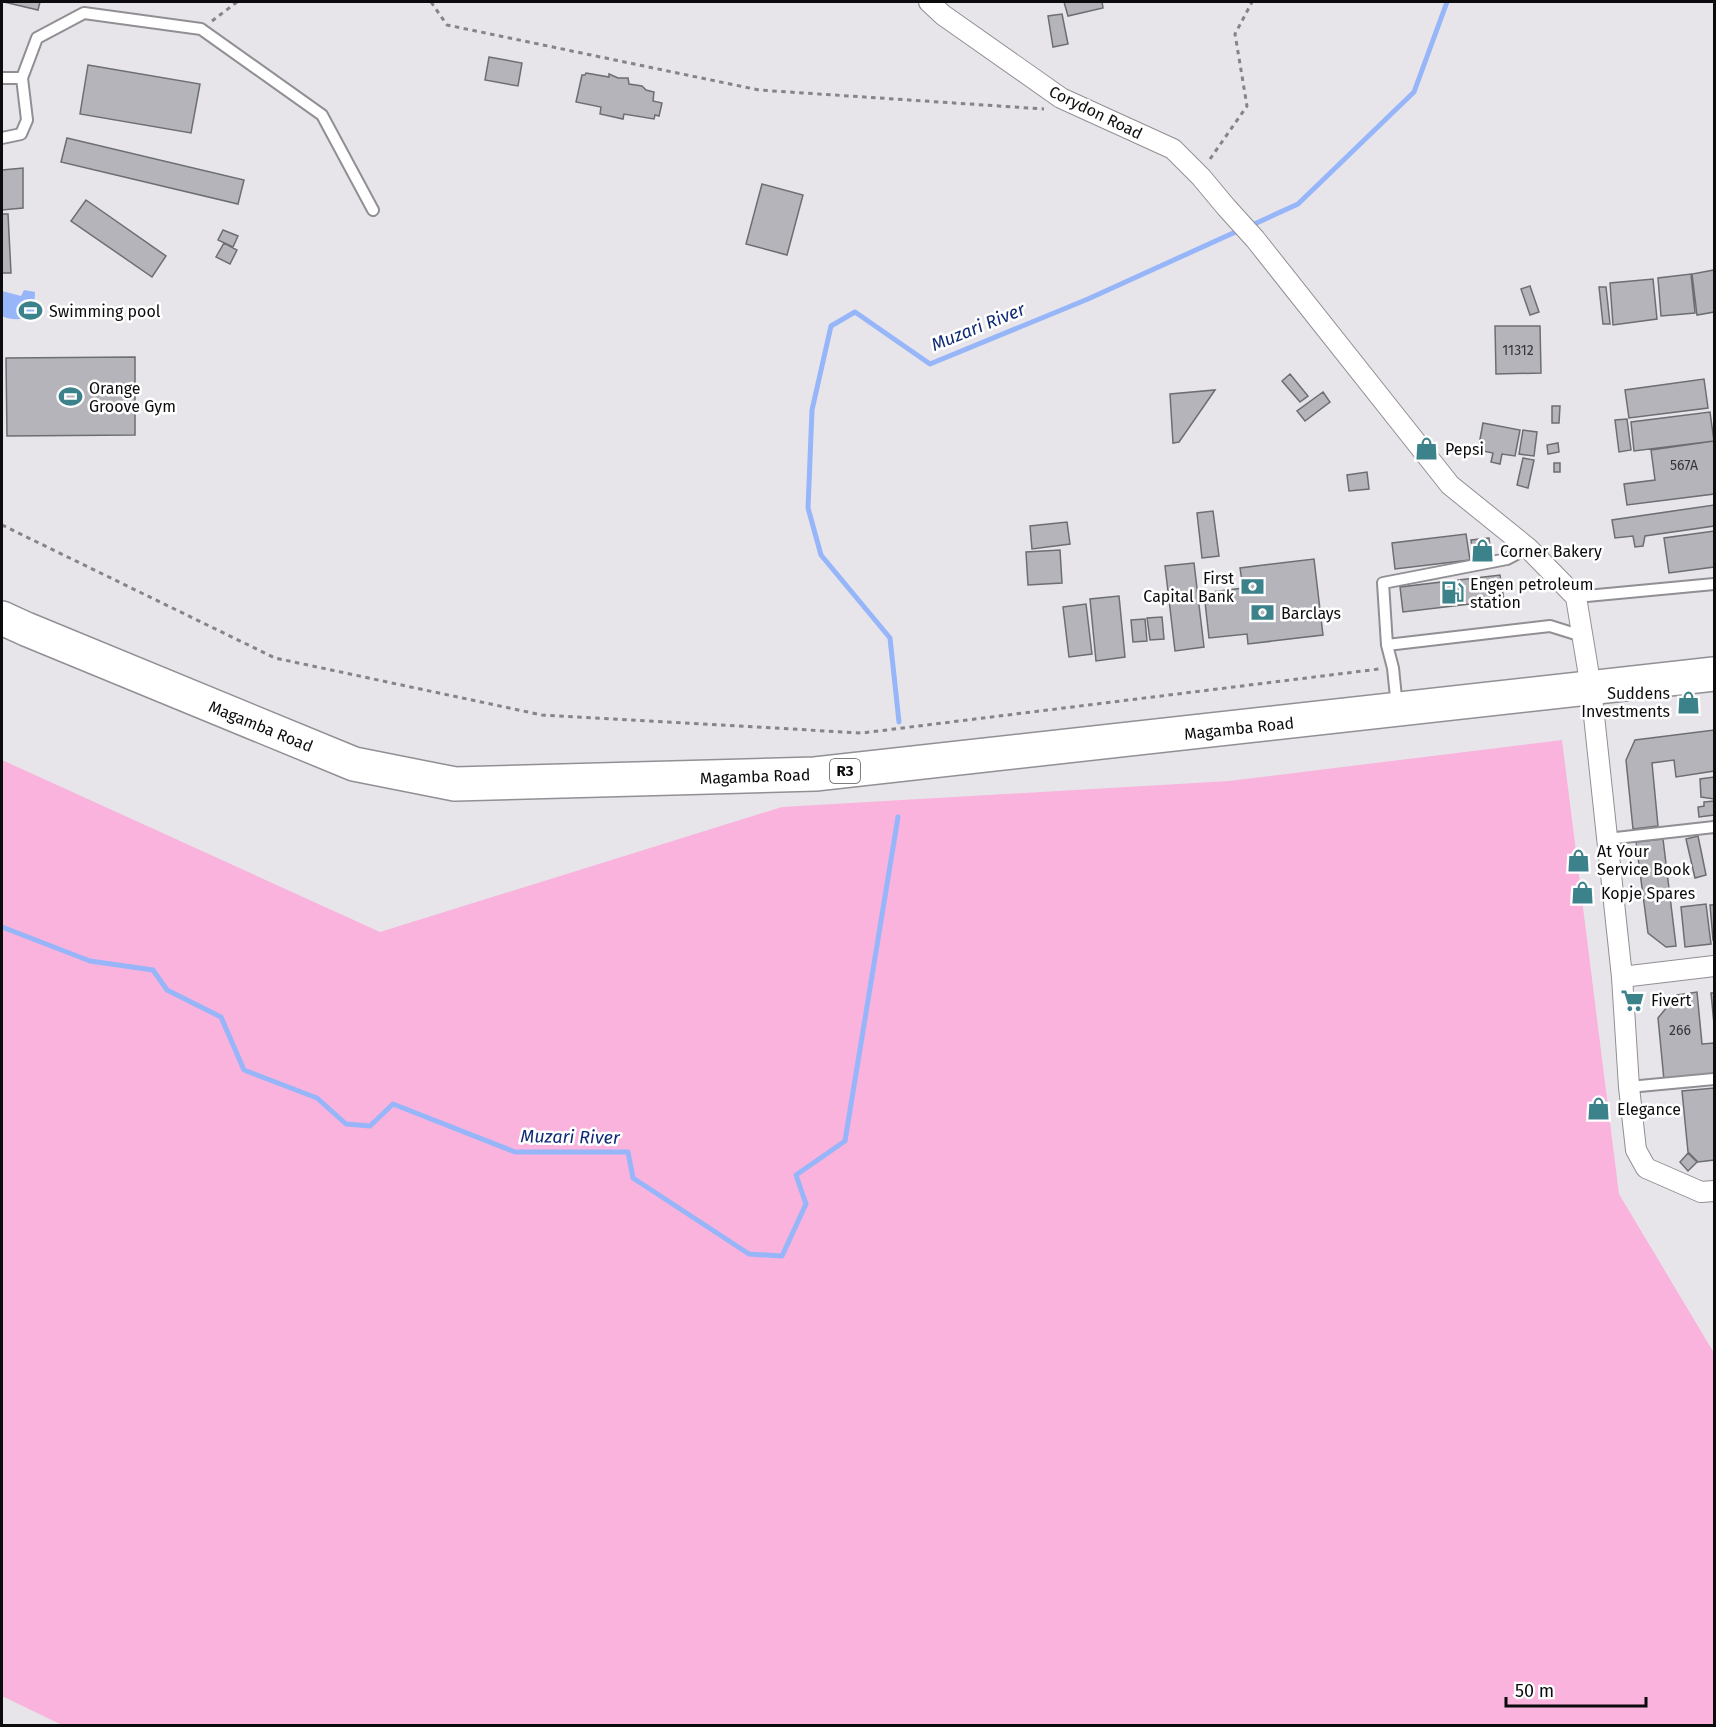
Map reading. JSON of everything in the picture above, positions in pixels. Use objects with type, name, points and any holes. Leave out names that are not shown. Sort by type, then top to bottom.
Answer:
[{"type":"highway","name":"Magamba Road","points":[[2,618],[354,764],[455,784],[815,774],[1714,674]]},
{"type":"street","name":"Corydon Road","points":[[929,2],[943,15],[1061,98],[1173,149],[1201,177],[1255,239],[1450,485],[1528,548],[1576,597]]},
{"type":"street","points":[[1576,597],[1591,688],[1622,977],[1629,1087],[1636,1150],[1646,1168],[1701,1192],[1714,1191]]},
{"type":"street","points":[[1622,977],[1714,966]]},
{"type":"lane","points":[[2,138],[21,134],[27,120],[22,78],[37,38],[84,13],[201,29],[322,115],[373,210]]},
{"type":"lane","points":[[2,78],[22,78]]},
{"type":"lane","points":[[1397,711],[1393,668],[1387,645],[1383,583],[1507,558],[1528,548]]},
{"type":"lane","points":[[1576,597],[1714,584]]},
{"type":"lane","points":[[1387,645],[1550,626],[1582,636]]},
{"type":"lane","points":[[1607,839],[1714,826]]},
{"type":"lane","points":[[1629,1087],[1714,1079]]},
{"type":"path","points":[[201,29],[237,2]]},
{"type":"path","points":[[431,2],[447,25],[759,90],[1043,109],[1061,98]]},
{"type":"path","points":[[1201,177],[1203,169],[1247,106],[1235,34],[1252,2]]},
{"type":"path","points":[[2,525],[275,658],[542,716],[862,733],[1393,668]]},
{"type":"shaded area","points":[[1562,740],[1619,1194],[1714,1353],[1714,1725],[64,1726],[2,1696],[2,760],[380,932],[782,807],[1229,781]]},
{"type":"water","points":[[24,290],[35,292],[34,315],[18,319],[2,316],[2,291],[21,296]]},
{"type":"building","points":[[4,2],[40,2],[38,10]]},
{"type":"building","points":[[1064,2],[1102,2],[1103,8],[1068,16]]},
{"type":"building","points":[[1062,14],[1068,44],[1053,47],[1048,16]]},
{"type":"building","points":[[489,57],[522,63],[518,86],[485,80]]},
{"type":"building","points":[[88,65],[200,84],[191,133],[80,114]]},
{"type":"building","points":[[586,73],[628,78],[629,84],[642,86],[654,92],[653,101],[662,103],[659,116],[655,115],[654,119],[624,114],[623,119],[600,114],[601,107],[576,102],[582,75]]},
{"type":"building","points":[[67,138],[244,180],[238,204],[61,162]]},
{"type":"building","points":[[23,168],[23,208],[2,210],[2,170]]},
{"type":"building","points":[[762,184],[803,195],[787,255],[746,244]]},
{"type":"building","points":[[86,200],[166,256],[152,277],[71,221]]},
{"type":"building","points":[[2,214],[8,214],[11,273],[2,273]]},
{"type":"building","points":[[223,230],[238,236],[233,247],[218,240]]},
{"type":"building","points":[[224,243],[237,250],[230,264],[216,257]]},
{"type":"building","points":[[1714,270],[1714,312],[1697,315],[1692,274]]},
{"type":"building","points":[[1691,274],[1695,313],[1661,316],[1658,278]]},
{"type":"building","points":[[1653,279],[1657,319],[1613,325],[1610,283]]},
{"type":"building","points":[[1530,286],[1539,312],[1530,315],[1521,289]]},
{"type":"building","points":[[1599,287],[1606,287],[1610,324],[1603,324]]},
{"type":"building","points":[[1495,326],[1540,326],[1541,373],[1496,374]]},
{"type":"building","name":"Orange Groove Gym","points":[[135,357],[135,435],[7,436],[6,358]]},
{"type":"building","points":[[1290,374],[1308,396],[1300,402],[1282,381]]},
{"type":"building","points":[[1704,379],[1708,408],[1629,418],[1625,390]]},
{"type":"building","points":[[1215,390],[1179,442],[1173,443],[1170,394]]},
{"type":"building","points":[[1323,392],[1330,402],[1305,421],[1297,411]]},
{"type":"building","points":[[1552,406],[1560,406],[1559,423],[1552,423]]},
{"type":"building","points":[[1710,412],[1714,441],[1634,451],[1631,422]]},
{"type":"building","points":[[1627,419],[1631,450],[1619,452],[1615,420]]},
{"type":"building","points":[[1483,423],[1520,430],[1515,456],[1502,454],[1500,464],[1491,462],[1493,453],[1478,450]]},
{"type":"building","points":[[1523,430],[1537,432],[1534,456],[1519,454]]},
{"type":"building","points":[[1714,441],[1714,494],[1627,505],[1624,484],[1655,480],[1651,450]]},
{"type":"building","points":[[1558,443],[1559,452],[1548,454],[1547,445]]},
{"type":"building","points":[[1523,458],[1534,460],[1528,488],[1517,485]]},
{"type":"building","points":[[1554,463],[1560,463],[1560,472],[1554,472]]},
{"type":"building","points":[[1367,472],[1369,489],[1349,491],[1347,475]]},
{"type":"building","points":[[1714,505],[1714,526],[1645,536],[1643,546],[1635,547],[1633,536],[1615,538],[1612,520]]},
{"type":"building","points":[[1213,511],[1219,556],[1202,558],[1197,513]]},
{"type":"building","points":[[1067,522],[1070,544],[1032,549],[1030,526]]},
{"type":"building","points":[[1714,531],[1714,567],[1669,573],[1664,538]]},
{"type":"building","points":[[1466,534],[1470,560],[1395,569],[1392,543]]},
{"type":"building","points":[[1489,538],[1491,555],[1473,556],[1471,540]]},
{"type":"building","points":[[1060,550],[1062,583],[1028,585],[1026,552]]},
{"type":"building","name":"Barclays","points":[[1314,559],[1323,635],[1248,644],[1247,634],[1209,638],[1204,593],[1243,588],[1240,568]]},
{"type":"building","points":[[1194,563],[1204,647],[1175,651],[1165,566]]},
{"type":"building","name":"Engen petroleum station","points":[[1500,575],[1504,600],[1403,612],[1400,587]]},
{"type":"building","points":[[1119,596],[1125,657],[1096,661],[1090,599]]},
{"type":"building","points":[[1086,604],[1092,654],[1069,657],[1063,607]]},
{"type":"building","points":[[1162,617],[1164,639],[1150,640],[1147,618]]},
{"type":"building","points":[[1145,619],[1147,641],[1133,642],[1131,620]]},
{"type":"building","points":[[1714,730],[1714,771],[1676,777],[1674,760],[1652,763],[1658,826],[1633,829],[1626,760],[1635,740]]},
{"type":"building","points":[[1714,777],[1714,799],[1701,797],[1700,779]]},
{"type":"building","points":[[1714,801],[1714,815],[1699,817],[1698,807],[1704,806],[1704,802]]},
{"type":"building","points":[[1698,836],[1706,875],[1695,878],[1686,839]]},
{"type":"building","points":[[1663,839],[1676,946],[1666,947],[1648,933],[1636,842]]},
{"type":"building","points":[[1706,904],[1711,944],[1685,947],[1681,907]]},
{"type":"building","points":[[1710,905],[1714,905],[1714,940],[1713,940]]},
{"type":"building","points":[[1697,992],[1702,1044],[1714,1043],[1714,1076],[1664,1080],[1658,1018],[1677,995]]},
{"type":"building","points":[[1711,993],[1714,993],[1714,1024]]},
{"type":"building","points":[[1714,1088],[1714,1160],[1698,1162],[1688,1152],[1682,1091]]},
{"type":"building","points":[[1688,1153],[1697,1162],[1688,1171],[1680,1162]]},
{"type":"waterway","name":"Muzari River","points":[[1250,226],[1298,204],[1414,92],[1447,2]]},
{"type":"waterway","name":"Muzari River","points":[[899,722],[890,638],[821,555],[808,508],[812,410],[831,326],[855,312],[930,364],[1088,299],[1242,229]]},
{"type":"waterway","name":"Muzari River","points":[[2,927],[90,961],[153,970],[167,990],[221,1017],[244,1070],[317,1098],[346,1124],[370,1126],[393,1104],[515,1152],[628,1152],[633,1178],[749,1254],[782,1256],[806,1204],[796,1175],[845,1141],[898,817]]},
{"type":"place","name":"Swimming pool","points":[[31,311]]},
{"type":"place","name":"Orange Groove Gym","points":[[71,397]]},
{"type":"place","name":"Pepsi","points":[[1427,449]]},
{"type":"place","name":"Corner Bakery","points":[[1482,551]]},
{"type":"place","name":"First Capital Bank","points":[[1252,587]]},
{"type":"place","name":"Engen petroleum station","points":[[1452,593]]},
{"type":"place","name":"Barclays","points":[[1263,613]]},
{"type":"place","name":"Suddens Investments","points":[[1688,702]]},
{"type":"place","name":"At Your Service Book","points":[[1579,860]]},
{"type":"place","name":"Kopje Spares","points":[[1583,893]]},
{"type":"place","name":"Fivert","points":[[1633,1000]]},
{"type":"place","name":"Elegance","points":[[1599,1109]]}]
